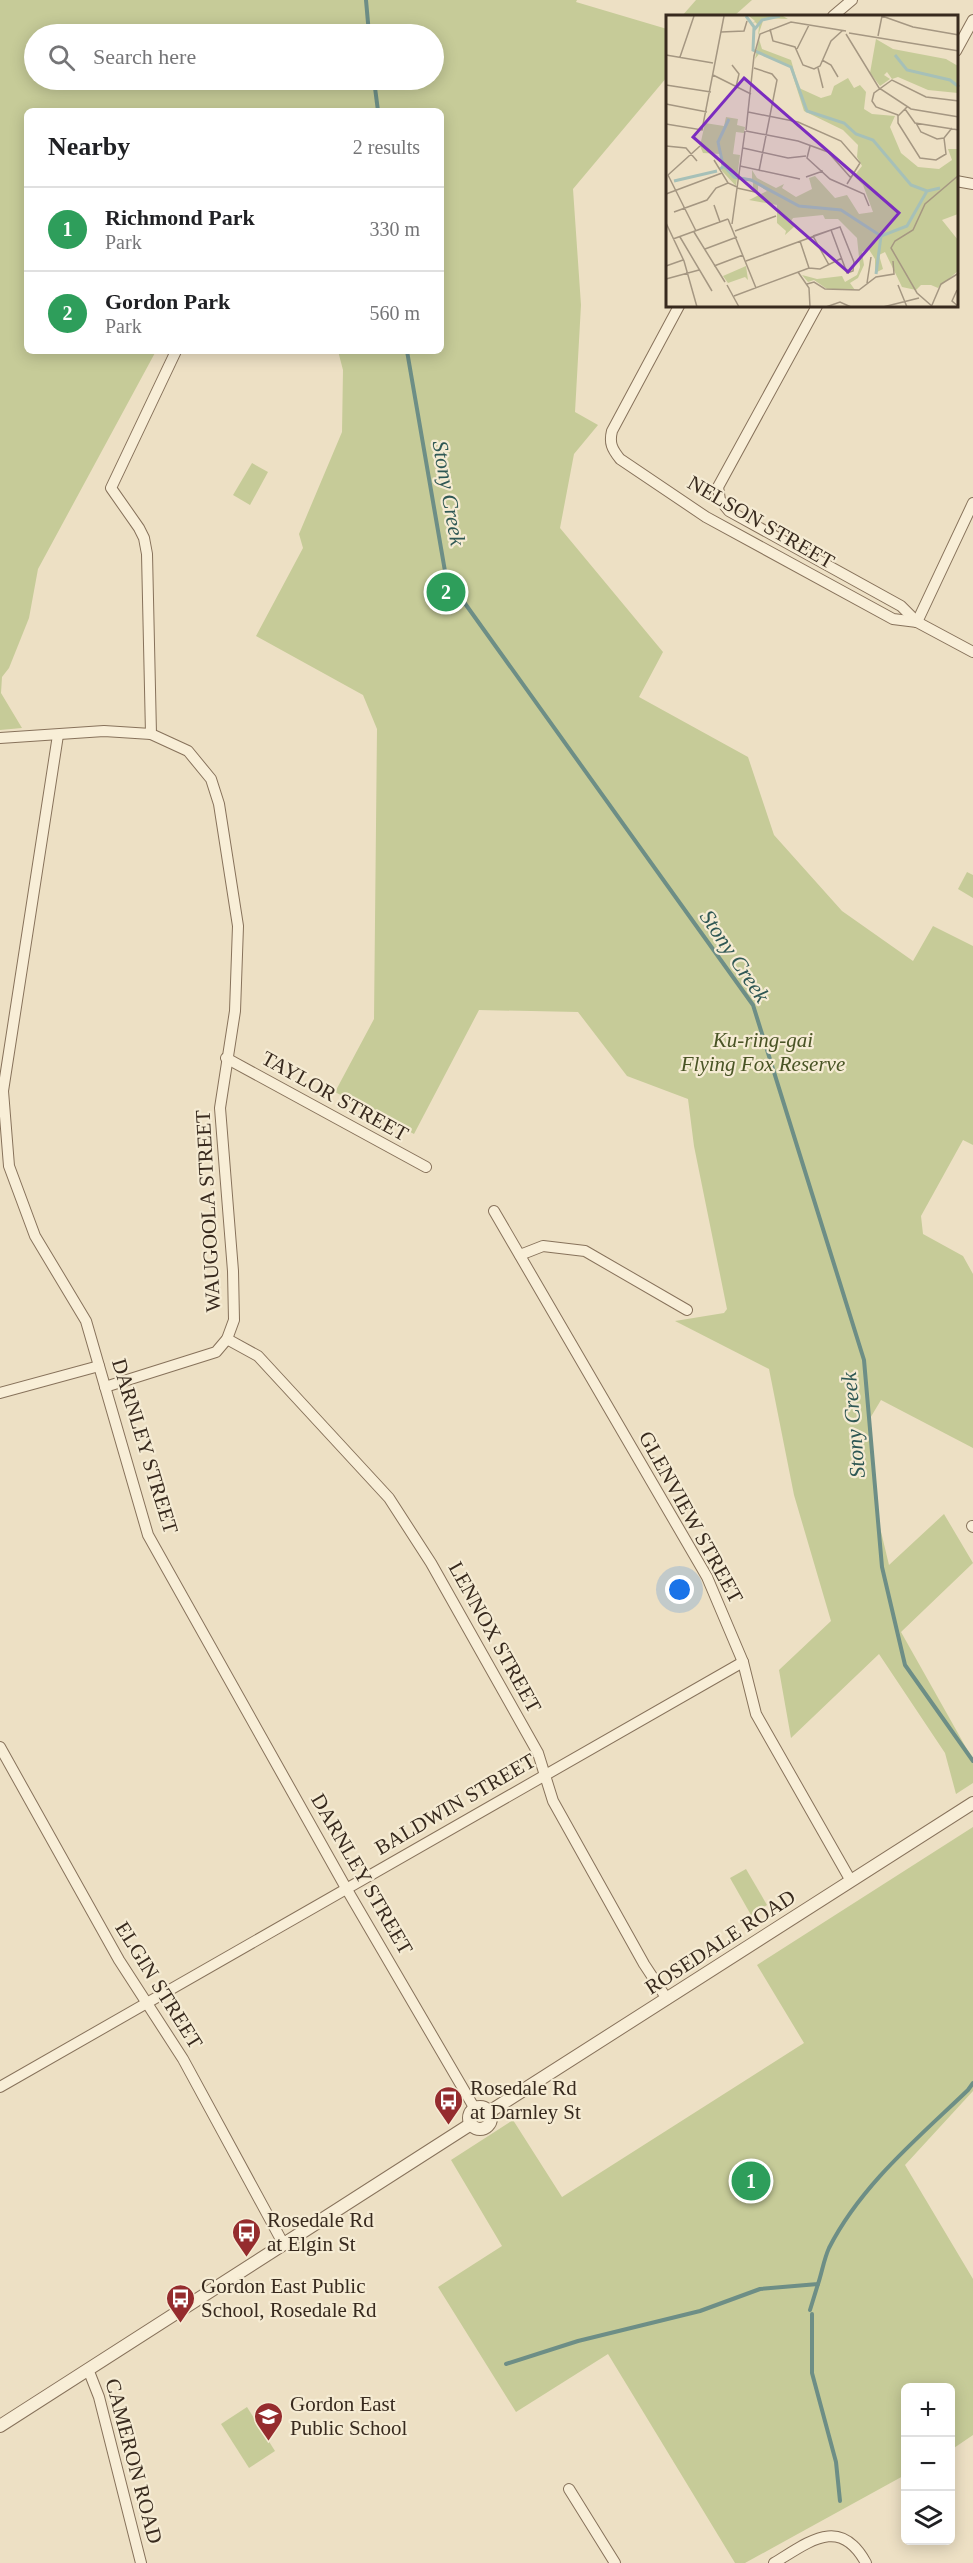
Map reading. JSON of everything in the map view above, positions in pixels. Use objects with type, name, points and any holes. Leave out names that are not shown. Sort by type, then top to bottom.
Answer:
[{"type":"street","points":[[834,15],[852,0]]},
{"type":"street","points":[[958,49],[973,21]]},
{"type":"street","points":[[958,181],[973,184]]},
{"type":"street","name":"NELSON STREET","points":[[678,308],[612,430],[610,440],[613,451],[620,459],[706,517],[893,619],[917,622]]},
{"type":"street","name":"NELSON STREET","points":[[816,308],[718,487],[720,500],[729,511],[901,606],[917,622],[973,652]]},
{"type":"street","points":[[0,738],[104,731],[151,734],[147,554],[144,538],[111,488],[175,354]]},
{"type":"street","points":[[917,622],[973,503]]},
{"type":"street","name":"WAUGOOLA STREET","points":[[105,1387],[216,1352],[227,1339],[234,1320],[233,1271],[220,1108],[235,1011],[238,926],[219,804],[211,778],[188,751],[151,734]]},
{"type":"street","name":"DARNLEY STREET","points":[[58,735],[3,1091],[9,1166],[35,1236],[86,1321],[148,1535],[346,1888],[475,2109]]},
{"type":"street","name":"TAYLOR STREET","points":[[226,1058],[426,1167]]},
{"type":"street","name":"GLENVIEW STREET","points":[[494,1211],[706,1577],[743,1662],[756,1714],[851,1881]]},
{"type":"street","points":[[519,1255],[543,1246],[585,1251],[687,1310]]},
{"type":"street","name":"LENNOX STREET","points":[[227,1339],[258,1356],[389,1498],[431,1563],[538,1753],[553,1801],[667,1999]]},
{"type":"street","points":[[0,1394],[99,1366]]},
{"type":"street","name":"BALDWIN STREET","points":[[0,2087],[743,1662]]},
{"type":"street","name":"ELGIN STREET","points":[[0,1747],[119,1960],[183,2059],[284,2245]]},
{"type":"street","name":"ROSEDALE ROAD","points":[[489,2112],[973,1803]]},
{"type":"street","points":[[481,2108],[489,2112],[491,2119],[486,2127],[477,2129],[471,2124],[470,2114],[475,2109],[481,2108]]},
{"type":"street","points":[[0,2426],[471,2124]]},
{"type":"street","name":"CAMERON ROAD","points":[[88,2369],[99,2397],[141,2563]]},
{"type":"street","points":[[568,2489],[615,2563]]},
{"type":"street","points":[[774,2563],[812,2541],[834,2535],[852,2543],[866,2563]]},
{"type":"green space","name":"Ku-ring-gai Flying Fox Reserve","points":[[0,0],[577,0],[576,2],[666,29],[666,78],[573,189],[581,305],[575,412],[598,425],[574,454],[560,528],[663,652],[639,697],[748,757],[774,835],[842,911],[913,961],[933,926],[973,946],[973,1145],[963,1140],[921,1216],[923,1234],[963,1256],[973,1274],[973,1448],[881,1400],[869,1420],[877,1515],[889,1565],[944,1514],[973,1563],[901,1632],[973,1760],[973,1783],[956,1794],[945,1753],[879,1654],[791,1738],[779,1670],[831,1621],[794,1495],[769,1369],[675,1321],[724,1313],[727,1309],[694,1146],[688,1099],[627,1076],[578,1012],[479,1010],[414,1134],[335,1092],[374,1019],[377,729],[363,695],[256,636],[303,548],[299,534],[342,432],[343,370],[339,354],[444,354],[444,108],[24,108],[24,354],[154,354],[38,569],[29,618],[9,668],[2,677],[1,693],[22,728],[0,730]]},
{"type":"green space","points":[[696,0],[752,0],[735,15],[683,15]]},
{"type":"green space","points":[[252,463],[268,472],[250,505],[233,495]]},
{"type":"green space","points":[[967,872],[973,875],[973,898],[958,889]]},
{"type":"green space","points":[[973,1827],[973,2091],[905,2165],[973,2279],[973,2435],[955,2447],[955,2383],[901,2383],[901,2477],[745,2563],[735,2563],[608,2354],[516,2412],[438,2287],[502,2246],[451,2160],[513,2120],[562,2197],[804,2043],[757,1965]]},
{"type":"green space","points":[[746,1869],[767,1905],[751,1915],[730,1878]]},
{"type":"green space","points":[[247,2407],[275,2451],[249,2468],[221,2424]]},
{"type":"waterway","name":"Stony Creek","points":[[366,0],[368,24]]},
{"type":"waterway","name":"Stony Creek","points":[[375,90],[378,108]]},
{"type":"waterway","name":"Stony Creek","points":[[408,354],[446,577],[753,1005],[864,1360],[882,1567],[905,1665],[973,1761]]},
{"type":"waterway","points":[[506,2364],[578,2341],[700,2311],[760,2289],[818,2284],[829,2248],[857,2203],[910,2144],[973,2083]]},
{"type":"waterway","points":[[810,2310],[818,2284]]},
{"type":"waterway","points":[[812,2314],[812,2373],[836,2462],[840,2501]]},
{"type":"place","name":"Gordon Park","points":[[446,592]]},
{"type":"place","name":"Rosedale Rd at Darnley St","points":[[449,2126]]},
{"type":"place","name":"Richmond Park","points":[[751,2181]]},
{"type":"place","name":"Rosedale Rd at Elgin St","points":[[246,2258]]},
{"type":"place","name":"Gordon East Public School, Rosedale Rd","points":[[180,2324]]},
{"type":"place","name":"Gordon East Public School","points":[[269,2442]]}]
